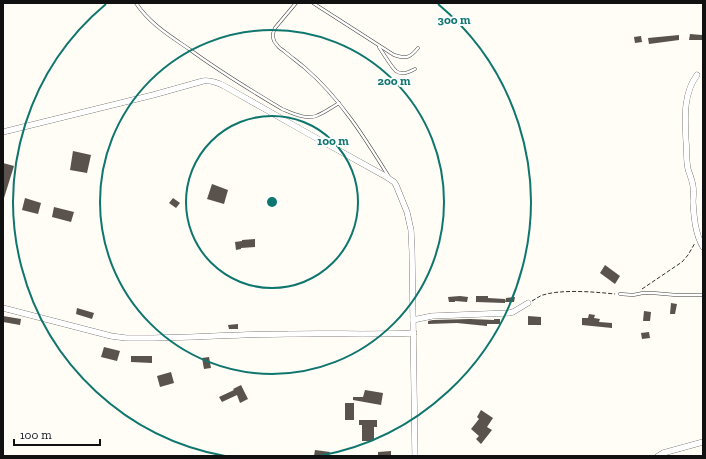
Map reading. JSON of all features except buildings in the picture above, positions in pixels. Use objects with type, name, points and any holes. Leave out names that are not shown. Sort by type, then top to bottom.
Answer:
[{"type":"street","points":[[697,75],[689,91],[685,116],[688,164],[693,186],[694,220],[698,237],[703,247]]},
{"type":"street","points":[[3,132],[208,80],[226,87],[394,182],[399,190],[407,212],[411,230],[416,456]]},
{"type":"street","points":[[413,320],[432,316],[509,313],[528,303]]},
{"type":"street","points":[[3,308],[111,336],[126,338],[414,333]]},
{"type":"street","points":[[658,456],[663,453],[703,442]]},
{"type":"lane","points":[[136,3],[140,10],[148,18],[171,37],[212,66],[282,109],[294,114],[310,117],[316,116],[339,103]]},
{"type":"lane","points":[[296,3],[275,28],[273,37],[276,45],[306,68],[339,103],[362,133],[390,179]]},
{"type":"lane","points":[[313,3],[394,55],[402,58],[409,57],[413,55],[418,48]]},
{"type":"lane","points":[[378,45],[396,72],[409,72],[415,69]]},
{"type":"lane","points":[[620,294],[633,295],[654,293],[703,295]]},
{"type":"path","points":[[633,295],[682,262],[688,255],[698,237]]},
{"type":"path","points":[[528,303],[541,296],[560,292],[620,294]]}]
